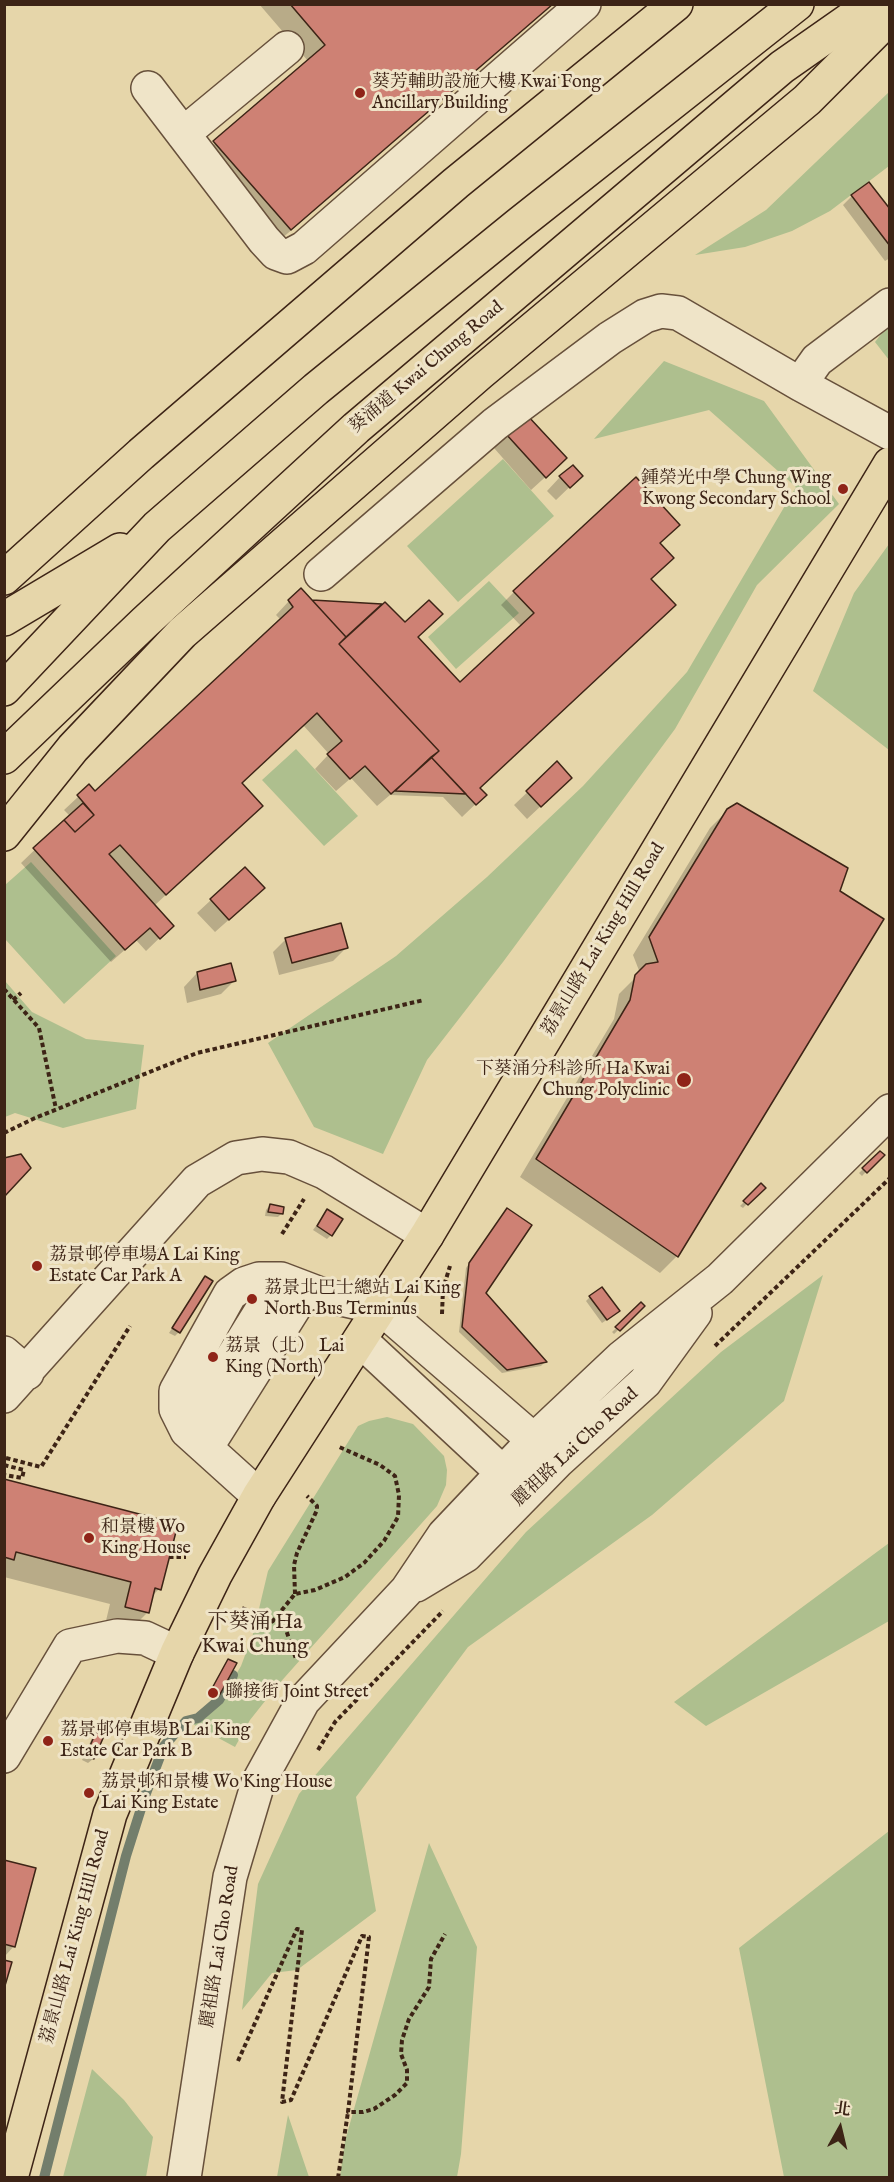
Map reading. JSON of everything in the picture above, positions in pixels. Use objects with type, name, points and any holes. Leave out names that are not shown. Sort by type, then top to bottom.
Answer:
[{"type":"main road","points":[[4,578],[141,454],[456,183],[676,4]]},
{"type":"main road","points":[[4,689],[158,528],[316,389],[519,224],[797,4]]},
{"type":"main road","name":"葵涌道 Kwai Chung Road","points":[[4,757],[145,621],[356,428],[782,67],[872,4]]},
{"type":"main road","points":[[4,834],[73,748],[182,633],[480,373],[807,100],[890,17]]},
{"type":"main road","name":"荔景山路 Lai King Hill Road","points":[[10,2178],[110,1814],[177,1653],[215,1575],[259,1496],[427,1235],[890,464]]},
{"type":"main road","points":[[4,619],[158,528]]},
{"type":"street","points":[[148,88],[264,240],[276,253],[287,257],[304,248],[585,4]]},
{"type":"street","points":[[183,134],[287,48]]},
{"type":"street","points":[[800,384],[817,360],[890,305]]},
{"type":"street","points":[[321,574],[495,424],[610,338],[645,316],[661,311],[678,313],[890,433]]},
{"type":"street","name":"麗祖路 Lai Cho Road","points":[[184,2178],[230,1877],[258,1784],[303,1701],[406,1590],[466,1556],[514,1483],[546,1450],[621,1358],[720,1279],[890,1111]]},
{"type":"street","points":[[4,1396],[16,1363],[197,1181],[236,1158],[262,1154],[289,1157],[324,1172],[427,1235]]},
{"type":"street","points":[[259,1496],[197,1440],[176,1409],[176,1391],[230,1294],[243,1284],[259,1279],[293,1284],[381,1308],[546,1450]]},
{"type":"street","points":[[197,1440],[293,1284]]},
{"type":"street","points":[[360,1340],[514,1483]]},
{"type":"street","points":[[4,1756],[70,1646],[117,1636],[145,1638],[177,1653]]},
{"type":"path","points":[[4,989],[39,1028],[56,1109]]},
{"type":"path","points":[[13,1000],[21,993]]},
{"type":"path","points":[[4,1133],[56,1109],[197,1053],[424,1000]]},
{"type":"path","points":[[711,1350],[890,1178]]},
{"type":"path","points":[[282,1234],[305,1196]]},
{"type":"path","points":[[445,1321],[441,1312],[443,1289],[454,1258]]},
{"type":"path","points":[[4,1475],[22,1478],[24,1470],[4,1464],[5,1458],[41,1467],[130,1326]]},
{"type":"path","points":[[272,1622],[295,1594],[315,1590],[345,1577],[364,1563],[384,1541],[398,1516],[399,1495],[395,1476],[380,1465],[337,1446]]},
{"type":"path","points":[[295,1594],[294,1565],[297,1553],[317,1510],[317,1506],[308,1496]]},
{"type":"path","points":[[317,1751],[335,1722],[449,1604]]},
{"type":"path","points":[[242,1608],[285,1627],[297,1663]]},
{"type":"path","points":[[235,2067],[297,1929],[302,1930],[282,2102],[291,2100],[362,1936],[369,1937],[338,2178]]},
{"type":"path","points":[[348,2112],[374,2109],[395,2095],[407,2083],[407,2070],[401,2054],[402,2040],[409,2019],[429,1987],[431,1959],[445,1934]]},
{"type":"green space","points":[[889,92],[889,166],[830,211],[792,231],[745,247],[695,255],[766,210]]},
{"type":"green space","points":[[889,324],[889,360],[875,342]]},
{"type":"green space","points":[[664,361],[764,401],[839,504],[757,585],[675,729],[503,962],[427,1060],[383,1154],[314,1127],[268,1043],[396,956],[487,877],[583,786],[687,672],[796,487],[709,410],[594,439]]},
{"type":"green space","points":[[503,459],[554,516],[458,602],[407,546]]},
{"type":"green space","points":[[889,544],[890,750],[813,691],[854,593]]},
{"type":"green space","points":[[489,581],[519,613],[456,669],[428,637]]},
{"type":"green space","points":[[296,749],[358,816],[324,846],[262,780]]},
{"type":"green space","points":[[31,862],[116,956],[64,1004],[5,939],[5,885]]},
{"type":"green space","points":[[5,981],[32,1012],[86,1039],[144,1045],[136,1109],[63,1128],[15,1113],[5,1117]]},
{"type":"green space","points":[[823,1275],[784,1401],[652,1515],[468,1647],[356,1797],[376,1911],[297,1970],[272,1973],[242,2010],[258,1884],[299,1794],[526,1532],[721,1352]]},
{"type":"green space","points":[[387,1417],[413,1424],[444,1456],[447,1470],[446,1485],[437,1506],[277,1686],[250,1720],[235,1747],[189,1722],[201,1719],[221,1700],[241,1666],[253,1634],[268,1571],[358,1426]]},
{"type":"green space","points":[[889,1543],[889,1621],[706,1726],[674,1702]]},
{"type":"green space","points":[[889,1831],[889,2177],[784,2177],[739,1948]]},
{"type":"green space","points":[[429,1843],[477,1947],[461,2154],[457,2177],[340,2177],[345,2141]]},
{"type":"green space","points":[[92,2069],[124,2100],[153,2137],[146,2177],[63,2177]]},
{"type":"green space","points":[[288,2115],[309,2177],[277,2177]]},
{"type":"building","name":"葵芳輔助設施大樓 Kwai Fong Ancillary Building","points":[[290,4],[553,4],[291,230],[213,141],[325,45]]},
{"type":"building","points":[[869,182],[890,209],[890,246],[851,195]]},
{"type":"building","points":[[527,415],[567,458],[546,478],[506,434]]},
{"type":"building","points":[[573,465],[583,476],[570,488],[559,476]]},
{"type":"building","points":[[636,477],[680,525],[660,543],[674,558],[651,579],[676,605],[480,788],[487,795],[476,805],[431,757],[439,751],[339,644],[385,602],[405,622],[429,600],[443,614],[418,637],[460,682],[534,613],[513,591]]},
{"type":"building","points":[[301,588],[346,637],[339,644],[439,751],[391,794],[365,766],[350,779],[327,754],[342,741],[317,713],[242,783],[263,806],[166,895],[120,845],[109,854],[174,926],[160,939],[150,928],[125,950],[33,848],[64,820],[75,832],[94,815],[77,795],[89,784],[95,791],[293,607],[288,600]]},
{"type":"building","points":[[312,600],[382,604],[346,637]]},
{"type":"building","points":[[431,757],[466,794],[395,791]]},
{"type":"building","points":[[557,761],[572,778],[541,807],[526,791]]},
{"type":"building","points":[[83,803],[94,815],[75,832],[64,820]]},
{"type":"building","name":"下葵涌分科診所 Ha Kwai Chung Polyclinic","points":[[737,803],[848,868],[840,891],[884,919],[678,1257],[536,1159],[630,1000],[635,975],[646,964],[658,962],[649,937],[727,809]]},
{"type":"building","points":[[245,867],[265,888],[229,920],[210,899]]},
{"type":"building","points":[[341,923],[348,948],[292,963],[285,938]]},
{"type":"building","points":[[231,963],[236,981],[200,990],[197,972]]},
{"type":"building","points":[[880,1151],[885,1155],[867,1173],[862,1168]]},
{"type":"building","points":[[21,1154],[31,1168],[4,1197],[4,1158]]},
{"type":"building","points":[[761,1183],[766,1188],[748,1205],[743,1201]]},
{"type":"building","points":[[270,1204],[284,1207],[283,1214],[268,1212]]},
{"type":"building","points":[[507,1208],[532,1225],[486,1293],[547,1362],[507,1370],[462,1327],[469,1263]]},
{"type":"building","points":[[327,1209],[343,1219],[332,1236],[317,1226]]},
{"type":"building","points":[[205,1276],[213,1281],[180,1333],[172,1328]]},
{"type":"building","points":[[602,1287],[620,1311],[607,1320],[589,1296]]},
{"type":"building","points":[[641,1302],[645,1306],[620,1331],[615,1327]]},
{"type":"building","name":"和景樓 Wo King House","points":[[4,1479],[178,1524],[161,1590],[155,1588],[149,1613],[125,1607],[131,1582],[16,1552],[14,1560],[4,1557]]},
{"type":"building","points":[[228,1659],[237,1663],[219,1696],[210,1692]]},
{"type":"building","points":[[96,1732],[104,1736],[94,1759],[86,1755]]},
{"type":"building","points":[[4,1860],[36,1868],[15,1947],[4,1944]]},
{"type":"building","points":[[4,1960],[12,1962],[4,1989]]},
{"type":"waterway","points":[[44,2178],[126,1856],[145,1796],[164,1746],[186,1721],[198,1718],[219,1700],[233,1675]]},
{"type":"place","name":"葵芳輔助設施大樓 Kwai Fong Ancillary Building","points":[[360,93]]},
{"type":"place","name":"鍾榮光中學 Chung Wing Kwong Secondary School","points":[[843,489]]},
{"type":"place","name":"下葵涌分科診所 Ha Kwai Chung Polyclinic","points":[[684,1080]]},
{"type":"place","name":"荔景邨停車場A Lai King Estate Car Park A","points":[[37,1266]]},
{"type":"place","name":"荔景北巴士總站 Lai King North Bus Terminus","points":[[252,1299]]},
{"type":"place","name":"荔景（北） Lai King (North)","points":[[213,1357]]},
{"type":"place","name":"和景樓 Wo King House","points":[[89,1538]]},
{"type":"place","name":"聯接街 Joint Street","points":[[213,1693]]},
{"type":"place","name":"荔景邨停車場B Lai King Estate Car Park B","points":[[48,1741]]},
{"type":"place","name":"荔景邨和景樓 Wo King House Lai King Estate","points":[[89,1793]]},
{"type":"district","name":"下葵涌 Ha Kwai Chung","points":[[255,1636]]}]
